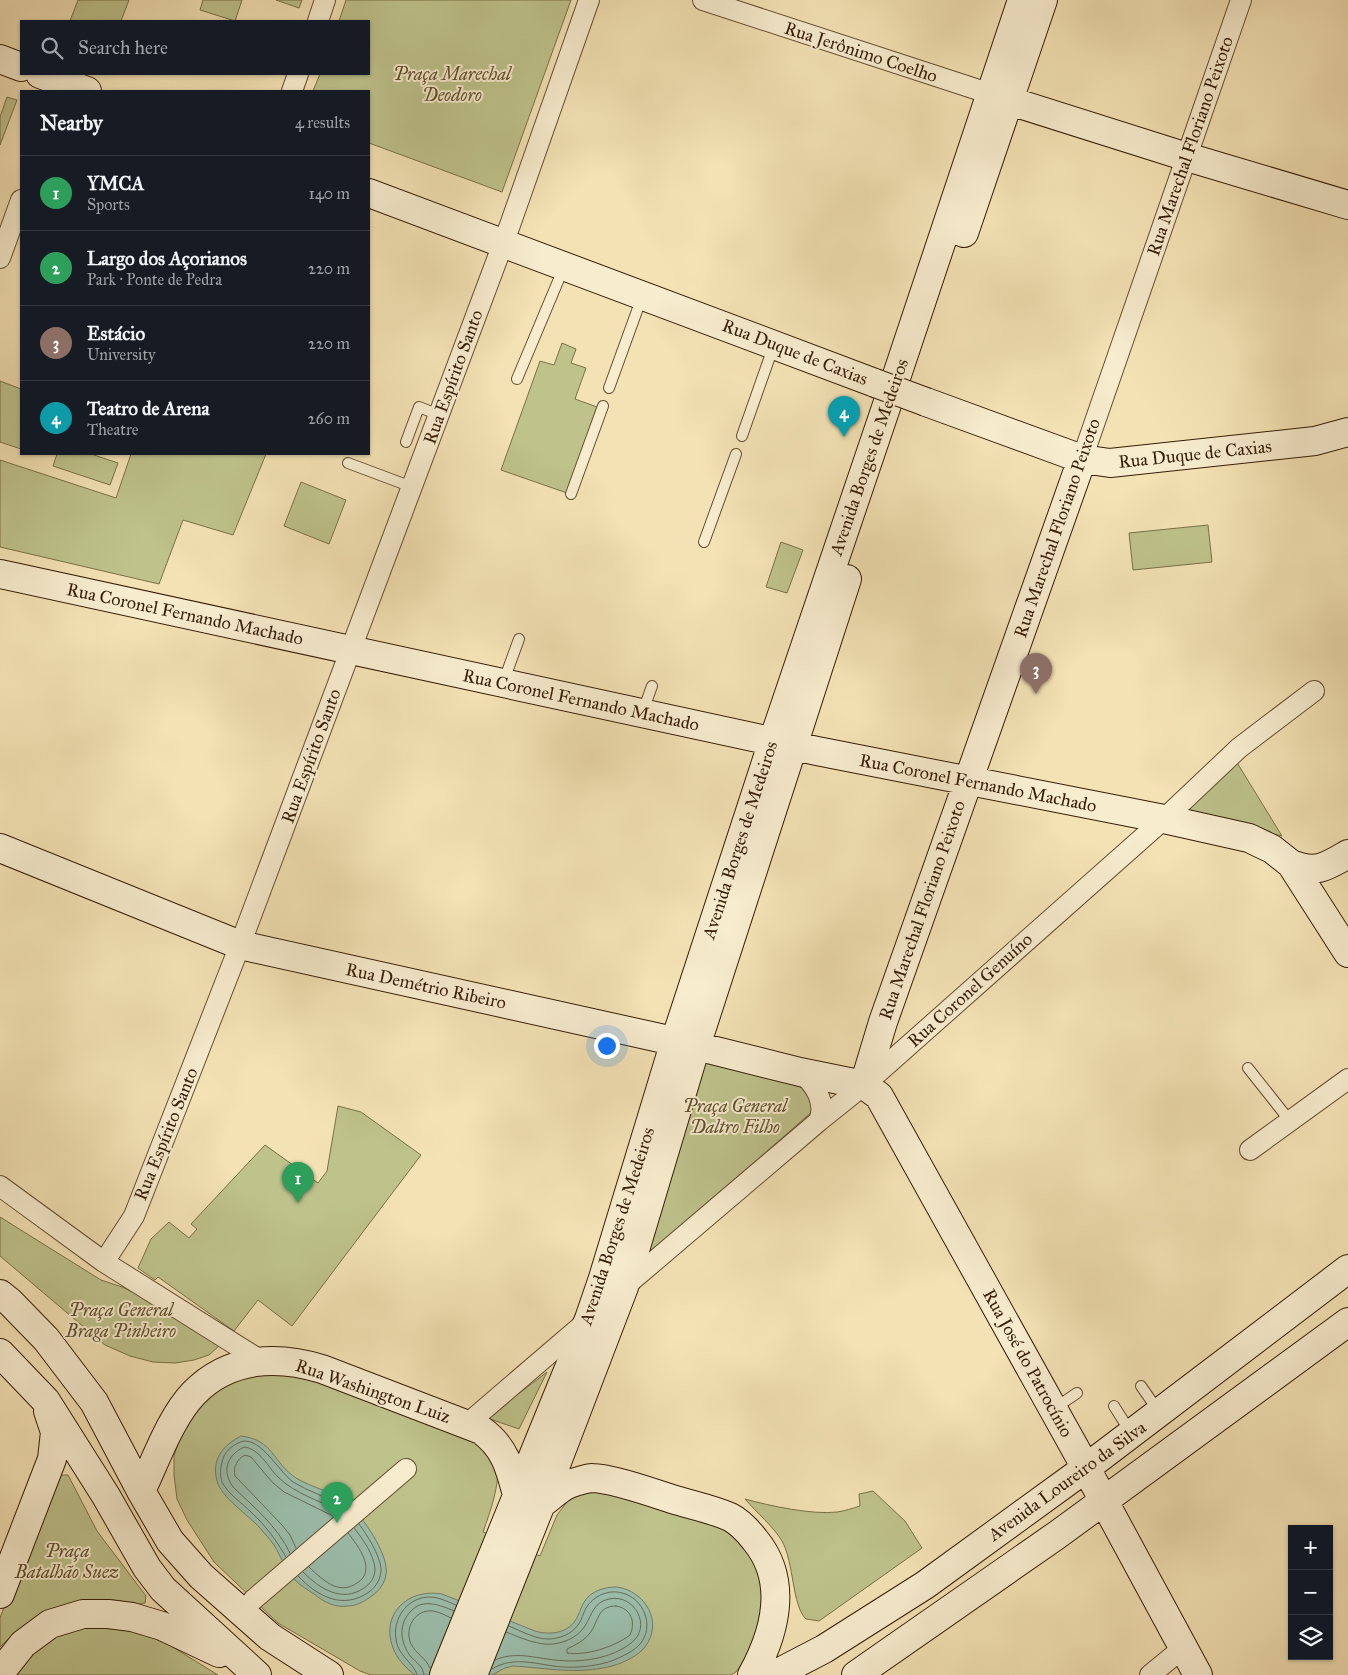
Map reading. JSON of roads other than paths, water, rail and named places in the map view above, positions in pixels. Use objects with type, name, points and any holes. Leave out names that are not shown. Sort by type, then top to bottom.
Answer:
[{"type":"main road","name":"Avenida Borges de Medeiros","points":[[529,1499],[603,1278],[686,1043],[783,743],[910,391],[1000,97],[1022,0]]},
{"type":"main road","name":"Avenida Borges de Medeiros","points":[[1000,97],[1043,0]]},
{"type":"main road","points":[[0,58],[20,67]]},
{"type":"main road","name":"Rua Jerônimo Coelho","points":[[1000,97],[1348,205]]},
{"type":"main road","name":"Rua Duque de Caxias","points":[[370,193],[1082,459],[1110,464],[1314,441],[1348,432]]},
{"type":"main road","name":"Rua Marechal Floriano Peixoto","points":[[864,1085],[883,1022],[1082,459]]},
{"type":"main road","name":"Rua Coronel Fernando Machado","points":[[0,574],[642,714],[1164,819],[1249,838],[1272,849],[1291,864]]},
{"type":"main road","name":"Rua Demétrio Ribeiro","points":[[0,848],[240,945],[686,1043],[800,1072],[864,1085]]},
{"type":"main road","points":[[1291,864],[1303,869],[1316,870],[1328,866],[1348,854]]},
{"type":"main road","points":[[1291,864],[1348,953]]},
{"type":"main road","points":[[1328,921],[1324,911],[1328,892],[1334,884],[1348,875]]},
{"type":"main road","name":"Avenida Borges de Medeiros","points":[[444,1675],[511,1544],[529,1499],[624,1287],[686,1043]]},
{"type":"main road","name":"Rua José do Patrocínio","points":[[864,1085],[879,1096],[1086,1468],[1198,1675]]},
{"type":"main road","name":"Avenida Loureiro da Silva","points":[[774,1675],[824,1649],[925,1585],[1132,1434],[1348,1269]]},
{"type":"main road","points":[[0,1294],[46,1339],[94,1402],[170,1541],[201,1576],[270,1637],[330,1675]]},
{"type":"main road","name":"Avenida Loureiro da Silva","points":[[856,1675],[1103,1501],[1348,1322]]},
{"type":"main road","points":[[0,1353],[46,1401],[106,1496],[147,1568],[163,1589],[255,1674]]},
{"type":"main road","name":"Rua Washington Luiz","points":[[142,1491],[177,1417],[194,1394],[209,1381],[226,1371],[260,1360],[285,1360],[313,1366],[481,1430],[493,1438],[529,1499]]},
{"type":"main road","points":[[0,1594],[52,1459],[54,1432],[46,1401]]},
{"type":"main road","points":[[529,1499],[590,1478],[618,1483],[729,1517],[747,1529],[767,1559],[774,1577],[776,1594],[774,1619],[770,1636],[752,1675]]},
{"type":"main road","name":"Avenida Borges de Medeiros","points":[[473,1675],[511,1544]]},
{"type":"main road","points":[[0,1673],[23,1644],[50,1624],[83,1614],[108,1614],[128,1616],[162,1626],[207,1647],[255,1674]]},
{"type":"street","points":[[318,20],[325,0]]},
{"type":"street","points":[[503,244],[588,0]]},
{"type":"street","name":"Rua Jerônimo Coelho","points":[[703,0],[1000,97]]},
{"type":"street","name":"Rua Marechal Floriano Peixoto","points":[[1082,459],[1241,0]]},
{"type":"street","points":[[292,90],[298,75]]},
{"type":"street","points":[[0,258],[20,203]]},
{"type":"street","name":"Rua Espírito Santo","points":[[104,1262],[134,1216],[240,945],[503,244]]},
{"type":"street","name":"Rua Coronel Genuíno","points":[[624,1287],[864,1085],[1164,819],[1239,748],[1314,691]]},
{"type":"street","points":[[800,1072],[811,1083],[821,1100],[822,1112],[819,1121]]},
{"type":"street","points":[[1250,1150],[1348,1078]]},
{"type":"street","points":[[0,1186],[104,1262],[260,1360]]},
{"type":"street","points":[[467,1424],[589,1319]]},
{"type":"street","points":[[253,1600],[406,1469]]},
{"type":"street","points":[[1150,1675],[1183,1648]]},
{"type":"lane","points":[[517,380],[564,266]]},
{"type":"lane","points":[[609,388],[642,295]]},
{"type":"lane","points":[[742,436],[774,344]]},
{"type":"lane","points":[[571,494],[603,406]]},
{"type":"lane","points":[[406,442],[419,407],[440,415]]},
{"type":"lane","points":[[704,542],[736,454]]},
{"type":"lane","points":[[348,463],[412,487]]},
{"type":"lane","points":[[503,684],[519,639]]},
{"type":"lane","points":[[642,714],[652,686]]},
{"type":"lane","points":[[1248,1068],[1290,1120]]},
{"type":"lane","points":[[1141,1386],[1160,1412]]},
{"type":"lane","points":[[1053,1409],[1077,1393]]},
{"type":"lane","points":[[1114,1406],[1132,1434]]},
{"type":"water","points":[[241,1436],[252,1438],[267,1447],[288,1472],[296,1478],[328,1492],[353,1508],[371,1532],[384,1559],[386,1576],[380,1589],[362,1602],[354,1605],[334,1605],[300,1585],[292,1577],[271,1541],[229,1499],[217,1481],[216,1466],[220,1453]]},
{"type":"water","points":[[617,1587],[627,1590],[643,1601],[649,1609],[653,1628],[642,1650],[621,1663],[599,1669],[562,1670],[513,1666],[492,1675],[415,1675],[397,1656],[390,1636],[390,1624],[394,1614],[408,1599],[418,1595],[442,1594],[535,1631],[551,1633],[567,1629],[577,1618],[588,1597],[594,1592]]},
{"type":"place","name":"Teatro de Arena","points":[[844,437]]},
{"type":"place","name":"Estácio","points":[[1036,694]]},
{"type":"place","name":"YMCA","points":[[298,1203]]},
{"type":"place","name":"Largo dos Açorianos","points":[[337,1523]]},
{"type":"park label","name":"Praça Marechal Deodoro","points":[[452,84]]},
{"type":"park label","name":"Praça General Daltro Filho","points":[[735,1116]]},
{"type":"park label","name":"Praça General Braga Pinheiro","points":[[121,1320]]},
{"type":"park label","name":"Praça Batalhão Suez","points":[[67,1561]]}]
